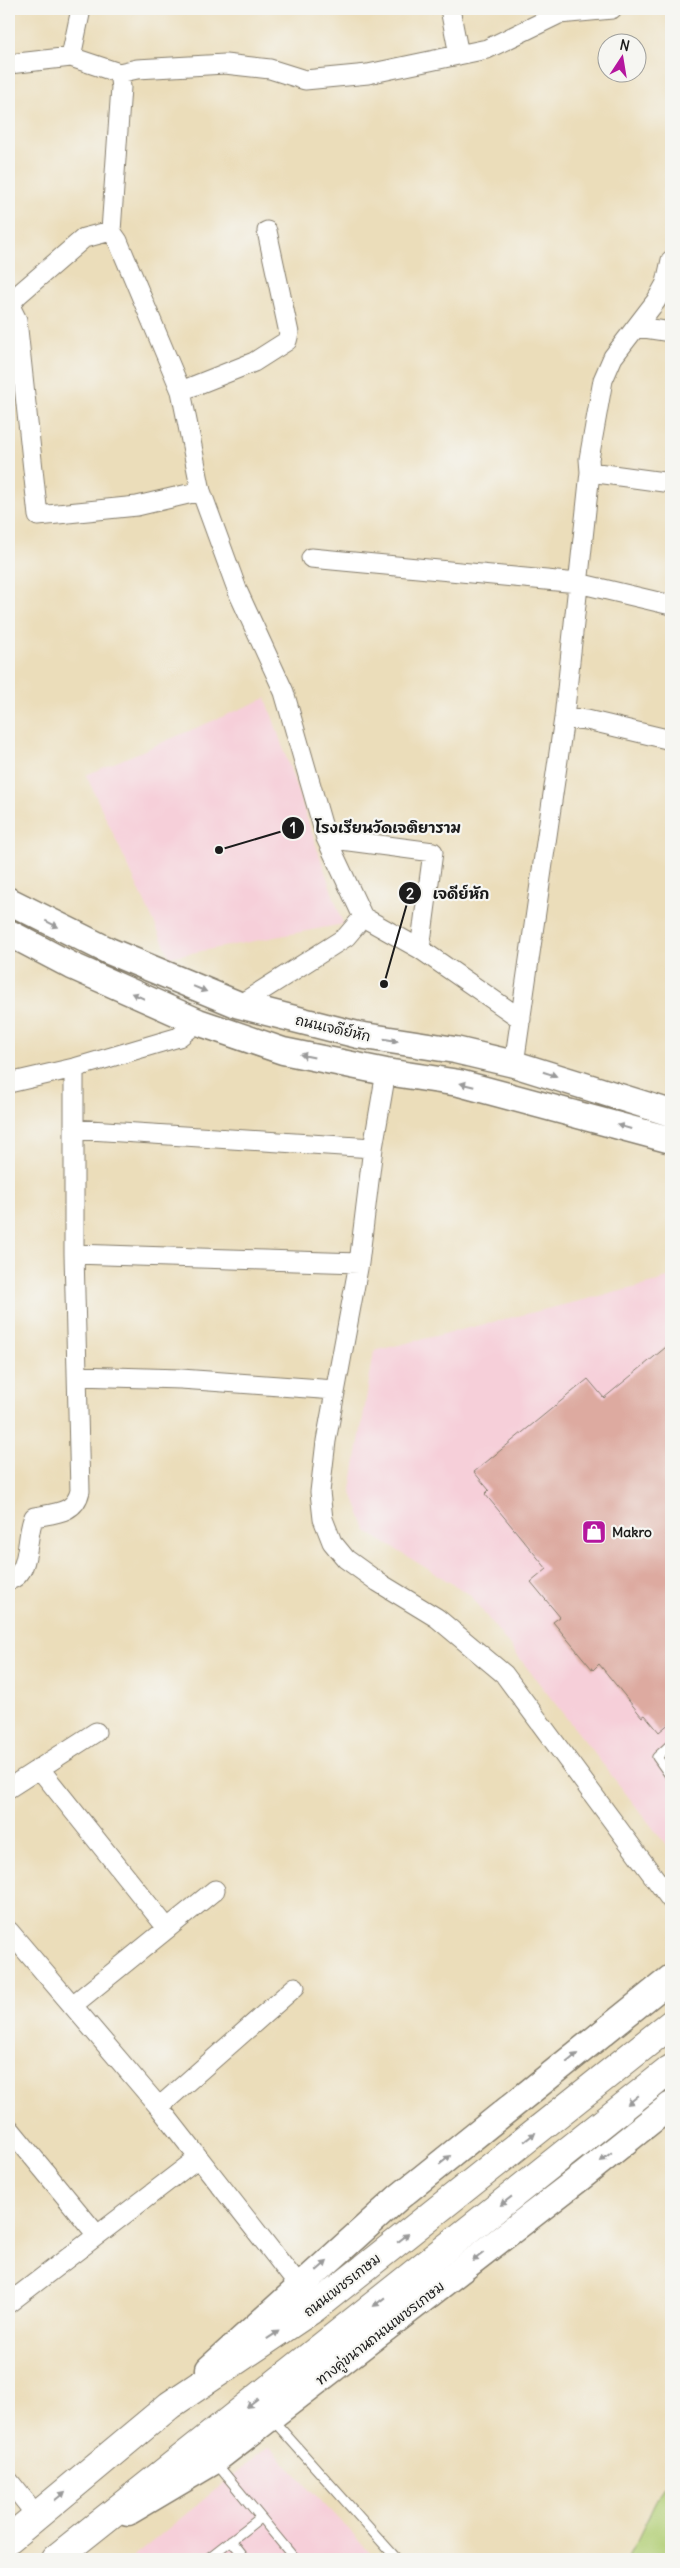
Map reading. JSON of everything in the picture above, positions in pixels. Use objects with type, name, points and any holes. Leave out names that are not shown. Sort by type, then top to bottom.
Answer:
[{"type":"highway","name":"ถนนเพชรเกษม","points":[[9,2539],[170,2405],[313,2309],[671,2024]]},
{"type":"highway","points":[[65,2551],[671,2069]]},
{"type":"main road","name":"ถนนเจดีย์หัก","points":[[9,901],[109,951],[239,1005],[358,1035],[455,1050],[514,1064],[671,1113]]},
{"type":"main road","points":[[9,933],[72,966],[198,1022],[283,1051],[386,1072],[469,1085],[671,1140]]},
{"type":"main road","points":[[170,2405],[399,2197],[671,1978]]},
{"type":"main road","name":"ทางคู่ขนานถนนเพชรเกษม","points":[[65,2551],[214,2461],[585,2174],[671,2105]]},
{"type":"street","points":[[71,58],[81,9]]},
{"type":"street","points":[[450,9],[459,55]]},
{"type":"street","points":[[9,64],[71,58],[119,73],[137,69],[224,64],[270,70],[305,80],[368,74],[487,49],[559,14],[612,9]]},
{"type":"street","points":[[119,73],[121,87],[111,231],[118,241],[181,392],[201,491],[238,592],[284,692],[326,838],[364,917],[420,949],[521,1018]]},
{"type":"street","points":[[111,231],[84,238],[18,295],[9,306],[16,320],[38,516],[137,506],[201,491]]},
{"type":"street","points":[[181,392],[254,362],[287,341],[289,333],[267,231]]},
{"type":"street","points":[[514,1064],[564,718],[590,472],[589,459],[603,380],[613,357],[638,328],[666,283],[671,260]]},
{"type":"street","points":[[638,328],[671,330]]},
{"type":"street","points":[[590,472],[671,483]]},
{"type":"street","points":[[311,558],[578,583],[671,605]]},
{"type":"street","points":[[564,718],[587,720],[671,740]]},
{"type":"street","points":[[326,838],[433,852],[420,949]]},
{"type":"street","points":[[239,1005],[346,937],[364,917]]},
{"type":"street","points":[[9,1083],[74,1068],[179,1037],[198,1022]]},
{"type":"street","points":[[9,1580],[16,1578],[23,1568],[30,1526],[34,1517],[64,1510],[78,1502],[80,1491],[74,1254],[74,1068]]},
{"type":"street","points":[[386,1072],[373,1148],[360,1263],[335,1390],[320,1492],[323,1519],[332,1542],[346,1559],[378,1582],[437,1618],[504,1674],[671,1900]]},
{"type":"street","points":[[74,1129],[373,1148]]},
{"type":"street","points":[[74,1254],[360,1263]]},
{"type":"street","points":[[77,1376],[181,1380],[335,1390]]},
{"type":"street","points":[[9,1788],[96,1732]]},
{"type":"street","points":[[39,1768],[167,1928]]},
{"type":"street","points":[[73,2005],[215,1890]]},
{"type":"street","points":[[9,1931],[159,2107],[299,2286]]},
{"type":"street","points":[[159,2107],[295,1987]]},
{"type":"street","points":[[9,2128],[97,2235]]},
{"type":"street","points":[[9,2303],[198,2158]]},
{"type":"street","points":[[9,2481],[37,2516]]},
{"type":"lane","points":[[671,1744],[657,1757],[671,1777]]},
{"type":"lane","points":[[270,2417],[396,2559]]},
{"type":"lane","points":[[214,2461],[295,2559]]},
{"type":"lane","points":[[207,2559],[260,2518]]},
{"type":"lane","points":[[231,2540],[246,2559]]},
{"type":"shaded area","points":[[266,698],[343,924],[170,957],[86,775]]},
{"type":"shaded area","points":[[671,1275],[671,1851],[469,1594],[367,1532],[351,1490],[374,1351],[658,1282]]},
{"type":"shaded area","points":[[269,2446],[376,2559],[131,2559]]},
{"type":"green space","points":[[671,2470],[671,2559],[628,2559]]},
{"type":"building","name":"Makro","points":[[671,1343],[671,1722],[659,1732],[645,1715],[642,1717],[599,1664],[593,1670],[553,1622],[560,1617],[531,1582],[547,1569],[485,1494],[489,1490],[474,1472],[588,1379],[604,1398]]},
{"type":"place","name":"โรงเรียนวัดเจติยาราม","points":[[219,850]]},
{"type":"place","name":"เจดีย์หัก","points":[[384,984]]},
{"type":"place","name":"Makro","points":[[594,1532]]}]
